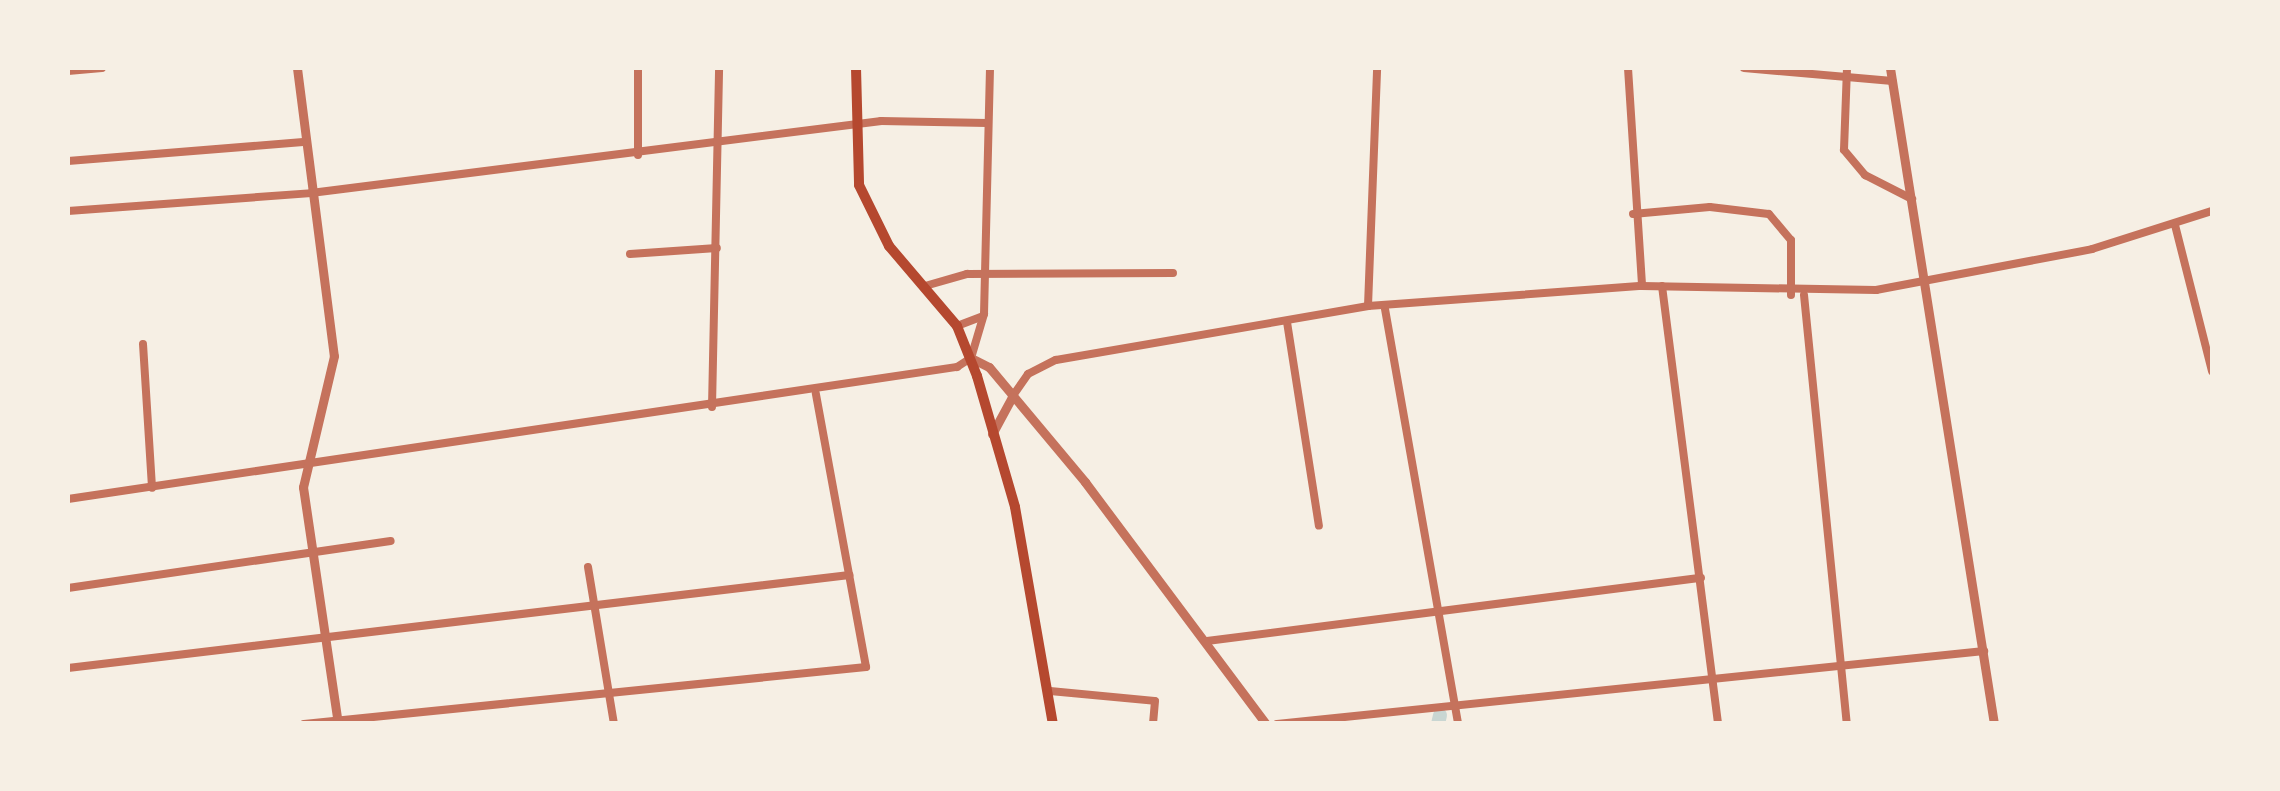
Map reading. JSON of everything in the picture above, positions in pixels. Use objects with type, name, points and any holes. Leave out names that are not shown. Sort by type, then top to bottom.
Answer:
[{"type":"main road","points":[[856,68],[855,125],[866,203],[957,326],[970,358],[992,434],[1050,690],[1053,724]]},
{"type":"street","points":[[68,70],[102,68]]},
{"type":"street","points":[[297,68],[334,356],[303,465],[312,553],[338,721]]},
{"type":"street","points":[[638,68],[638,156]]},
{"type":"street","points":[[712,407],[719,68]]},
{"type":"street","points":[[970,358],[984,314],[990,68]]},
{"type":"street","points":[[1368,306],[1376,68]]},
{"type":"street","points":[[1628,68],[1633,214],[1642,286]]},
{"type":"street","points":[[1744,68],[1846,72],[1892,81]]},
{"type":"street","points":[[1890,68],[1994,724]]},
{"type":"street","points":[[1846,72],[1844,150],[1865,175],[1912,199]]},
{"type":"street","points":[[68,211],[311,194],[638,156],[855,125],[986,123]]},
{"type":"street","points":[[68,161],[306,142]]},
{"type":"street","points":[[1633,214],[1710,206],[1768,214],[1792,240],[1791,294]]},
{"type":"street","points":[[992,434],[1028,374],[1056,360],[1368,306],[1385,309],[1642,286],[1804,294],[1924,281],[2175,224],[2212,212]]},
{"type":"street","points":[[2175,224],[2212,371]]},
{"type":"street","points":[[630,254],[717,248]]},
{"type":"street","points":[[925,286],[983,274],[1173,274]]},
{"type":"street","points":[[1662,286],[1718,724]]},
{"type":"street","points":[[1804,294],[1847,724]]},
{"type":"street","points":[[1385,309],[1458,724]]},
{"type":"street","points":[[957,326],[984,314]]},
{"type":"street","points":[[1286,322],[1319,526]]},
{"type":"street","points":[[143,344],[152,488]]},
{"type":"street","points":[[68,500],[816,394],[970,358]]},
{"type":"street","points":[[970,358],[1012,397],[1208,641],[1266,724]]},
{"type":"street","points":[[304,724],[866,668],[816,394]]},
{"type":"street","points":[[68,588],[391,541]]},
{"type":"street","points":[[588,567],[614,724]]},
{"type":"street","points":[[68,668],[325,634],[849,575]]},
{"type":"street","points":[[1208,641],[1702,578]]},
{"type":"street","points":[[1277,724],[1984,651]]},
{"type":"street","points":[[1050,690],[1154,701],[1152,724]]},
{"type":"waterway","points":[[1438,724],[1440,715]]}]
